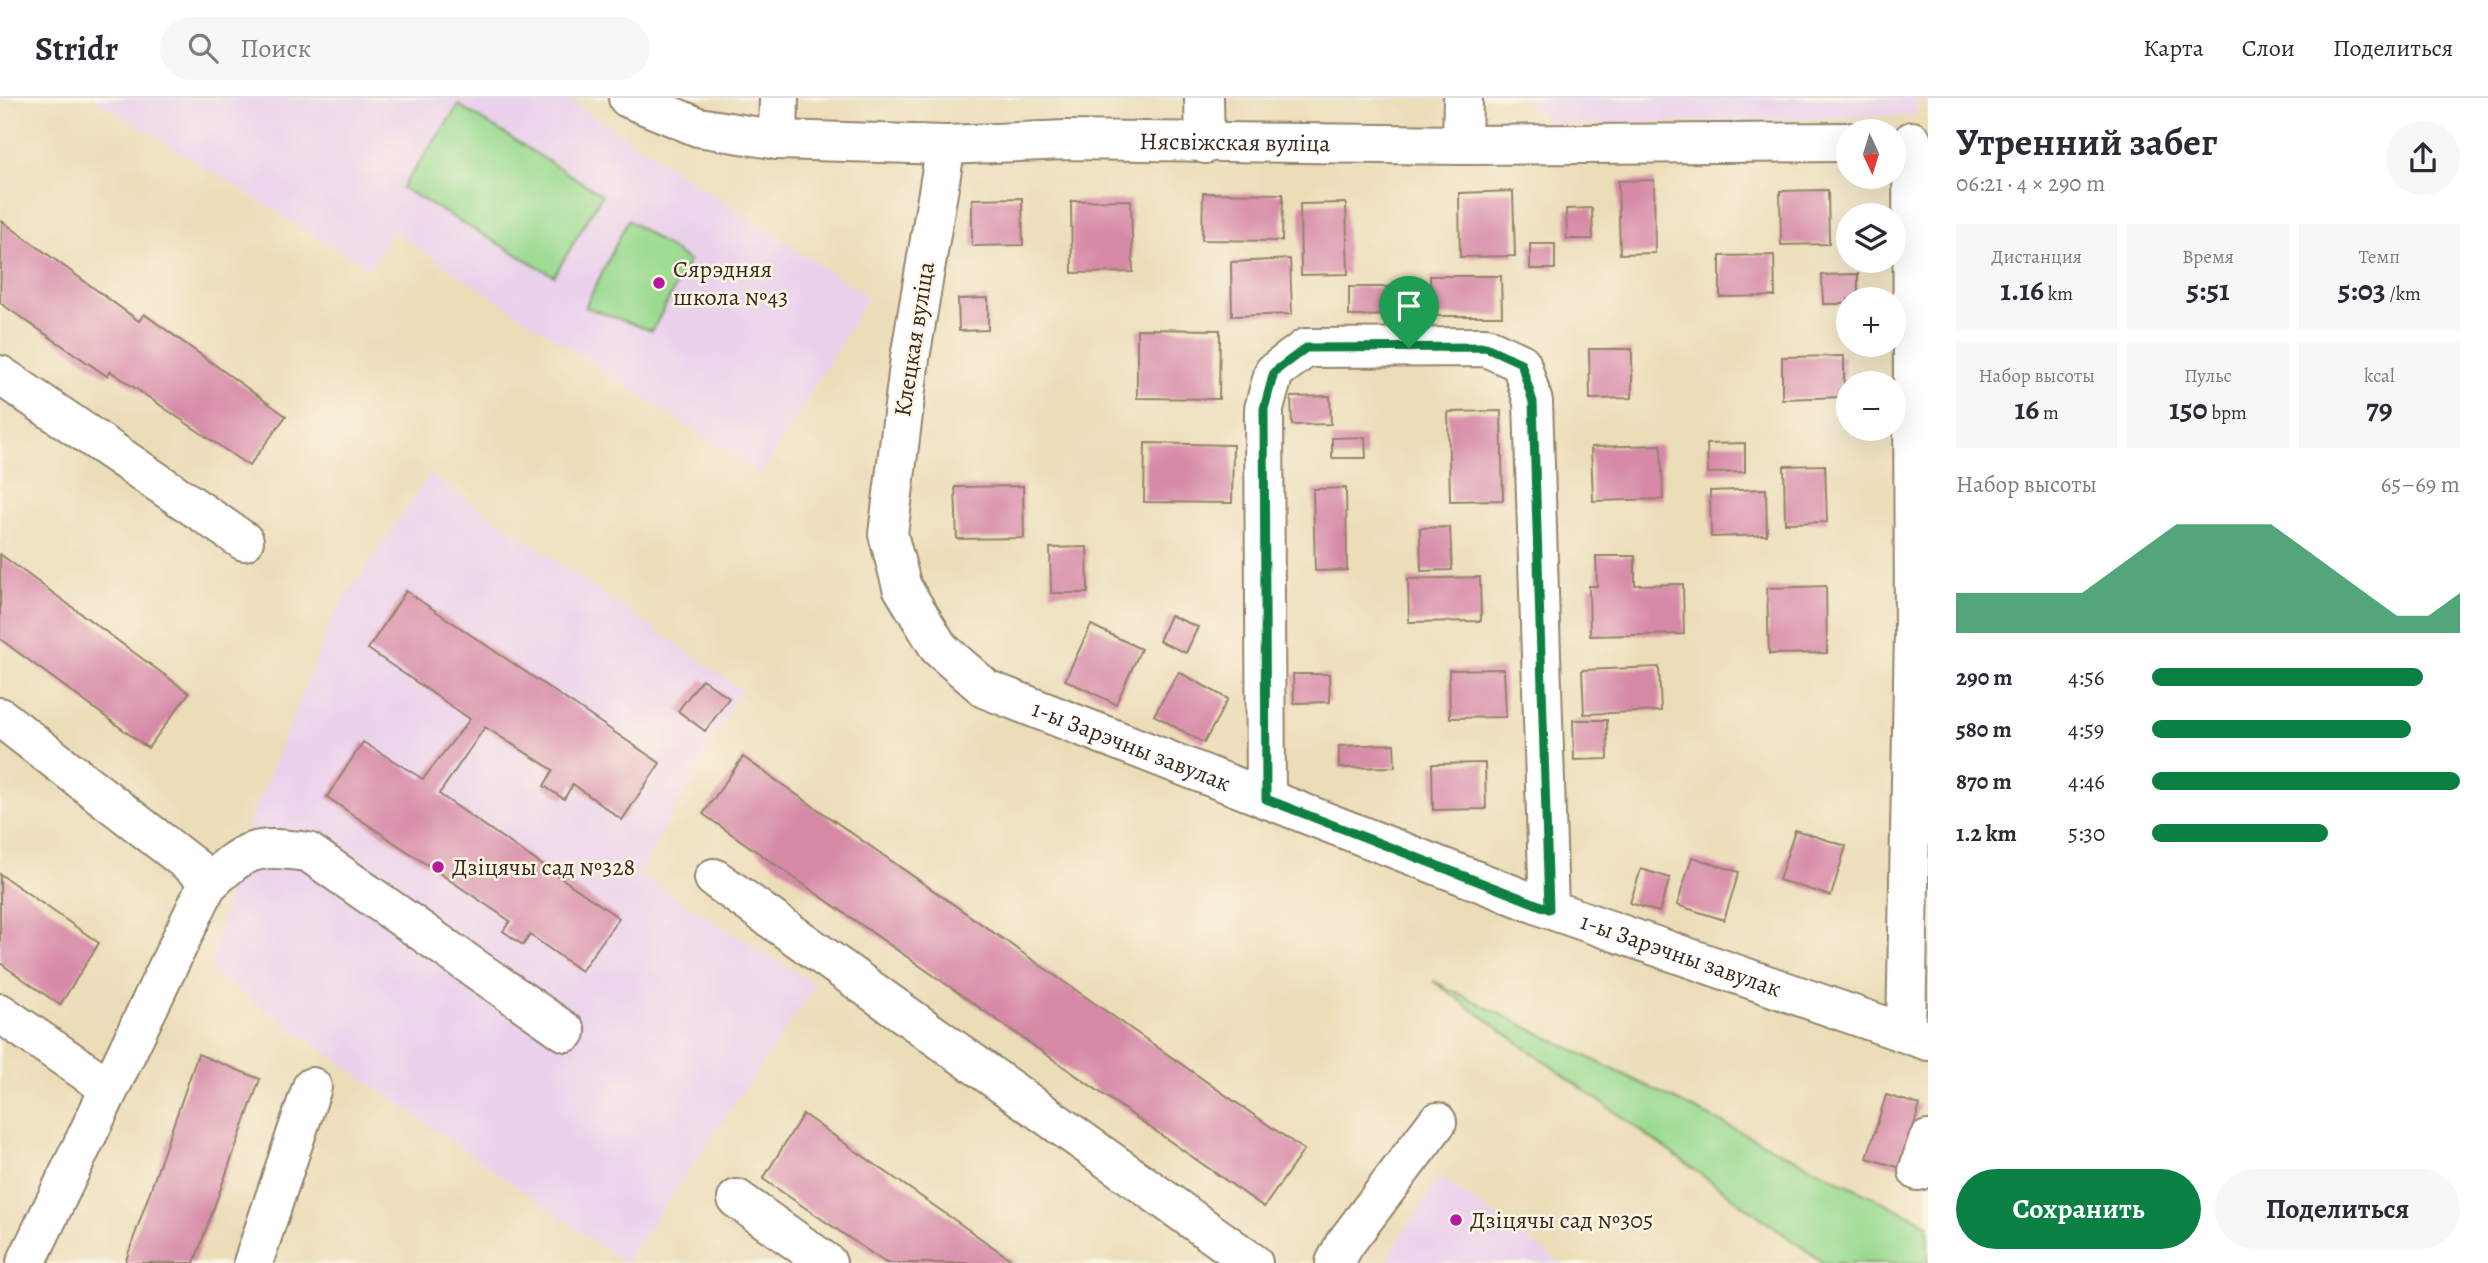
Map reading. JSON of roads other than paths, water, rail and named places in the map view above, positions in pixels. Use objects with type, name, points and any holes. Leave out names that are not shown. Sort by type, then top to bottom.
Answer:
[{"type":"street","name":"Нясвіжская вуліца","points":[[628,98],[698,127],[778,139],[946,145],[1066,140],[1205,144],[1462,145],[1836,142]]},
{"type":"street","points":[[778,139],[779,98]]},
{"type":"street","points":[[1204,98],[1205,144]]},
{"type":"street","points":[[1462,145],[1463,98]]},
{"type":"street","points":[[1911,141],[1921,632],[1917,1037]]},
{"type":"street","name":"Клецкая вуліца","points":[[888,534],[910,358],[946,145]]},
{"type":"street","points":[[1266,799],[1264,409],[1274,372],[1306,348],[1486,347],[1521,363],[1533,402],[1549,909]]},
{"type":"street","points":[[0,376],[244,541]]},
{"type":"street","name":"1-ы Зарэчны завулак","points":[[888,534],[902,587],[939,648],[986,689],[1549,909],[1917,1037]]},
{"type":"street","points":[[0,717],[200,872],[207,885]]},
{"type":"street","points":[[26,1263],[207,885],[235,859],[268,847],[308,852],[566,1032]]},
{"type":"street","points":[[714,878],[1253,1263]]},
{"type":"street","points":[[0,1013],[108,1087]]},
{"type":"street","points":[[253,1263],[312,1087]]},
{"type":"street","points":[[1335,1263],[1344,1245],[1437,1122]]},
{"type":"street","points":[[737,1199],[828,1263]]},
{"type":"place","name":"Сярэдняя школа №43","points":[[659,283]]},
{"type":"place","name":"Дзіцячы сад №328","points":[[438,867]]},
{"type":"place","name":"Дзіцячы сад №305","points":[[1456,1220]]}]
